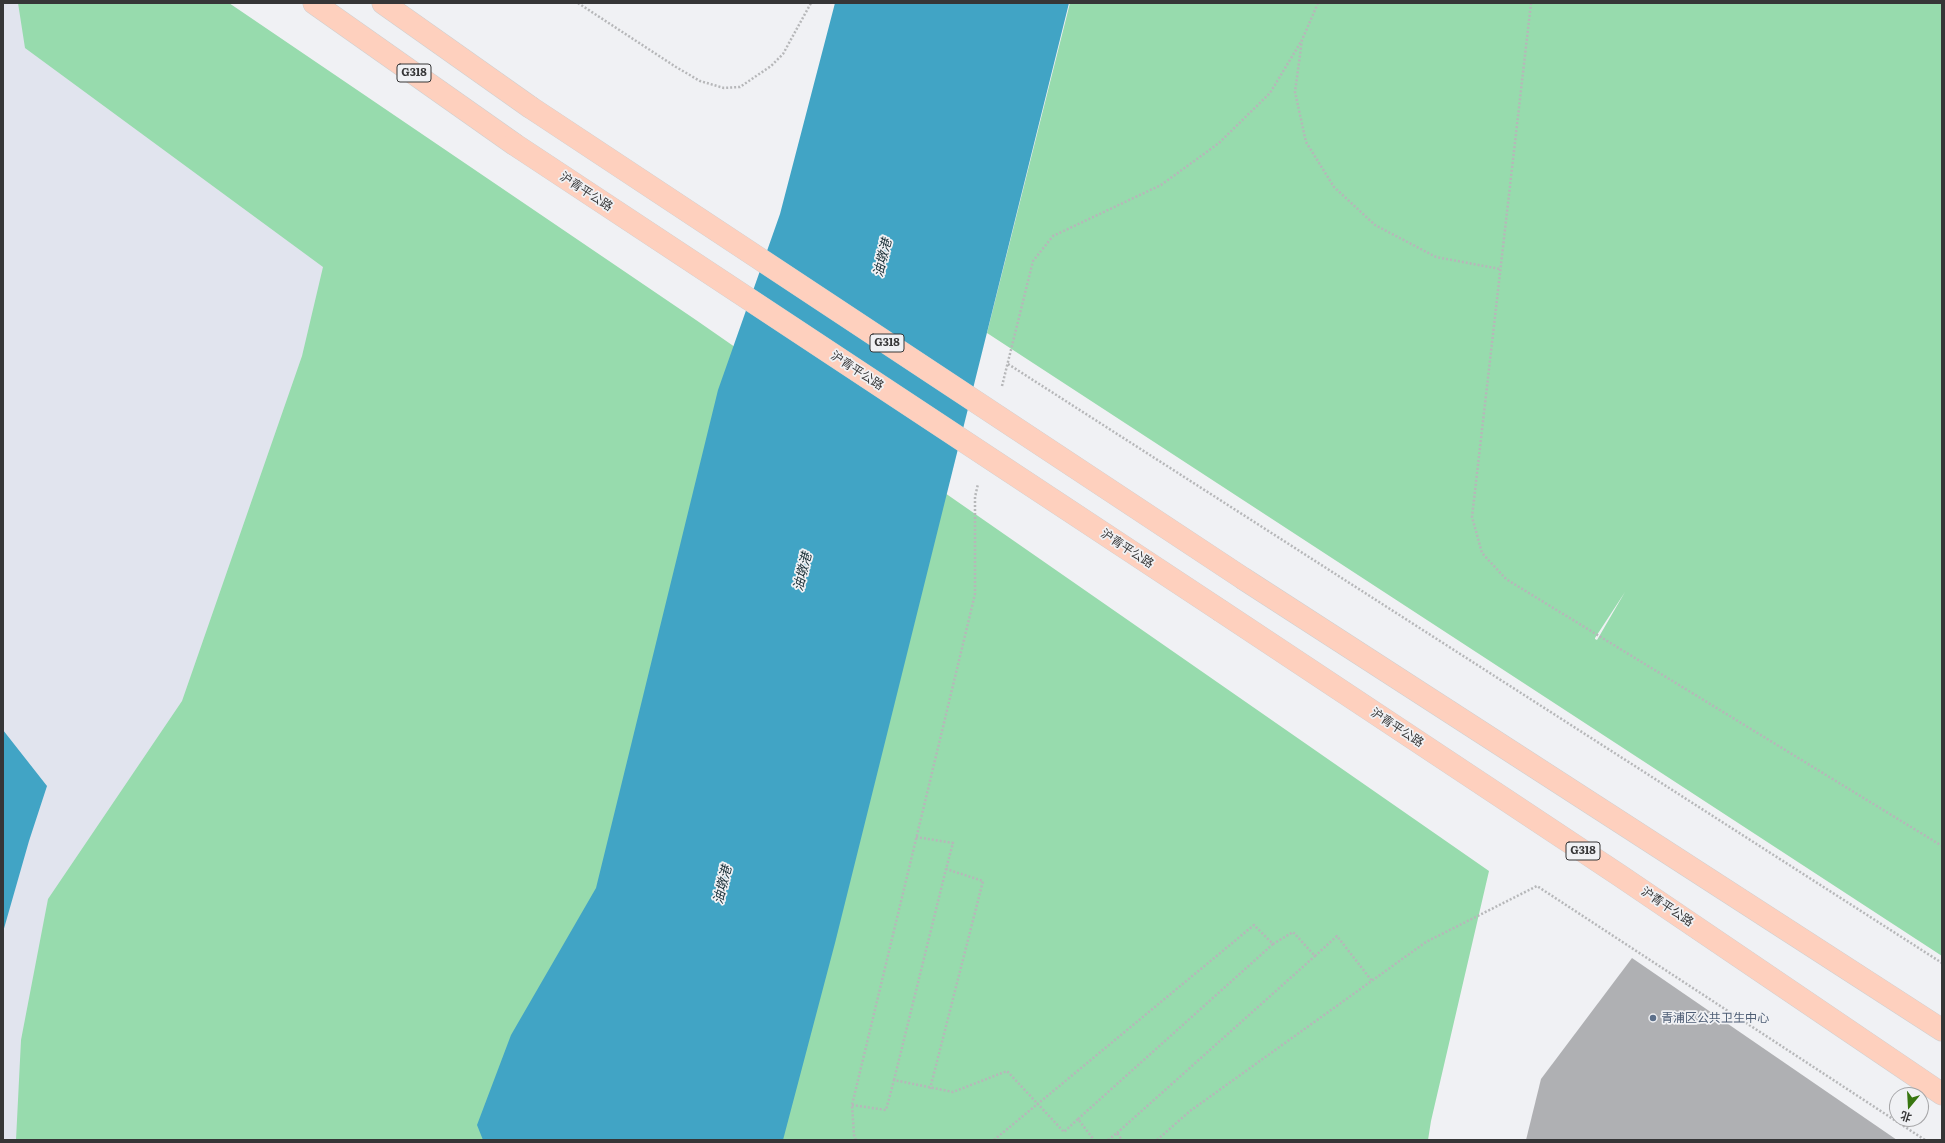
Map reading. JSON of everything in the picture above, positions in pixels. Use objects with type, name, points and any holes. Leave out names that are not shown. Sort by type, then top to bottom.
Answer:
[{"type":"highway","name":"沪青平公路","points":[[314,3],[514,144],[1626,879],[1942,1094]]},
{"type":"highway","name":"G318","points":[[383,3],[530,108],[1244,579],[1942,1030]]},
{"type":"path","points":[[578,3],[676,67],[700,80],[724,88],[740,87],[771,66],[783,54],[811,3]]},
{"type":"path","points":[[1000,394],[1033,261],[1053,236],[1161,185],[1219,143],[1270,93],[1302,40],[1318,3]]},
{"type":"path","points":[[1531,3],[1472,517],[1482,553],[1506,579],[1942,846]]},
{"type":"path","points":[[1302,40],[1295,92],[1301,120],[1306,142],[1334,187],[1375,225],[1436,257],[1500,269]]},
{"type":"path","points":[[1008,364],[1942,963]]},
{"type":"path","points":[[856,1140],[854,1135],[852,1105],[975,594],[975,497],[978,482]]},
{"type":"path","points":[[852,1105],[886,1110],[946,869],[952,843],[916,837]]},
{"type":"path","points":[[930,1088],[983,881],[946,869]]},
{"type":"path","points":[[1157,1140],[1190,1112],[1426,942],[1537,886],[1925,1140]]},
{"type":"path","points":[[994,1140],[1254,925],[1273,944]]},
{"type":"path","points":[[894,1080],[953,1092],[1007,1071],[1064,1132],[1273,944],[1293,932],[1315,956]]},
{"type":"path","points":[[1108,1140],[1337,936],[1372,981]]},
{"type":"path","points":[[1078,1118],[1094,1140]]},
{"type":"path","points":[[1117,1133],[1122,1140]]},
{"type":"shaded area","points":[[3,3],[166,3],[424,198],[530,1140],[3,1140]]},
{"type":"green space","points":[[18,3],[229,3],[696,320],[1489,871],[1431,1121],[1428,1140],[16,1140],[21,1040],[48,899],[182,701],[302,356],[323,267],[25,48]]},
{"type":"green space","points":[[1070,3],[1942,3],[1942,956],[987,333]],"holes":[[[1625,592],[1597,640],[1595,638]]]},
{"type":"water","name":"油墩港","points":[[835,3],[1069,3],[835,943],[783,1140],[483,1140],[477,1125],[511,1035],[596,888],[718,390],[780,214]]},
{"type":"water","points":[[3,730],[47,786],[29,841],[3,932]]},
{"type":"building","name":"青浦区公共卫生中心","points":[[1632,958],[1897,1140],[1526,1140],[1541,1079]]},
{"type":"place","name":"青浦区公共卫生中心","points":[[1653,1018]]}]
